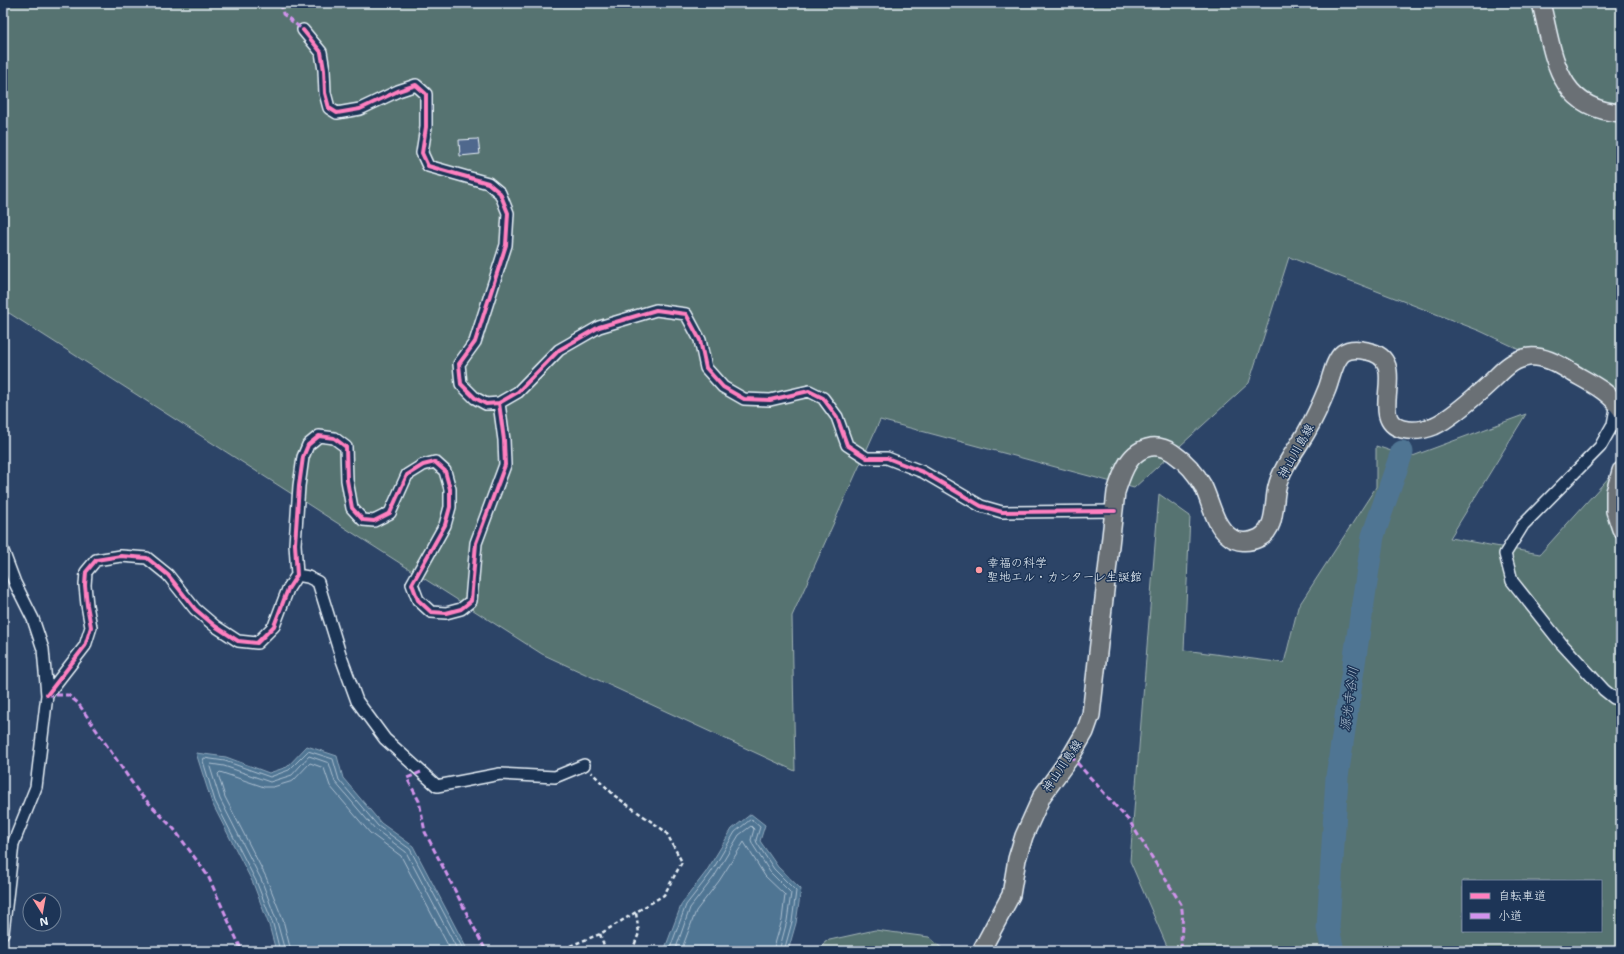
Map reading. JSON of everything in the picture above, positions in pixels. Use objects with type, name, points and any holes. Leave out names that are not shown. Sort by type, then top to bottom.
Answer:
[{"type":"main road","points":[[1541,3],[1558,68],[1567,86],[1579,100],[1593,108],[1621,113]]},
{"type":"main road","name":"神山川島線","points":[[981,951],[1011,895],[1017,859],[1024,836],[1042,796],[1071,756],[1085,732],[1091,715],[1116,492],[1124,468],[1132,457],[1142,449],[1154,446],[1167,449],[1190,467],[1202,485],[1219,526],[1229,537],[1240,542],[1253,541],[1262,536],[1270,528],[1277,486],[1282,472],[1320,407],[1338,360],[1344,352],[1354,349],[1370,351],[1383,357],[1387,366],[1389,378],[1386,406],[1388,415],[1392,422],[1399,428],[1425,430],[1438,424],[1510,365],[1526,357],[1542,358],[1557,363],[1605,391],[1619,406]]},
{"type":"main road","points":[[1621,471],[1616,492],[1615,511],[1621,529]]},
{"type":"street","points":[[303,30],[321,52],[324,70],[325,93],[329,108],[337,113],[360,109],[398,91],[416,85],[426,94],[426,127],[422,153],[428,166],[488,183],[500,193],[508,213],[506,245],[475,342],[460,364],[461,384],[470,393],[486,404],[500,403],[518,392],[559,350],[600,326],[656,310],[686,314],[700,340],[706,368],[723,387],[744,399],[770,400],[809,391],[824,398],[837,417],[848,445],[867,458],[887,458],[924,472],[981,506],[1002,512],[1115,511]]},
{"type":"street","points":[[47,695],[85,646],[91,626],[85,585],[86,572],[96,560],[121,556],[147,558],[168,575],[195,609],[215,626],[238,641],[257,643],[274,626],[288,589],[297,575],[295,544],[298,486],[303,457],[308,445],[320,436],[334,438],[346,447],[348,480],[352,508],[363,520],[374,521],[390,513],[408,475],[423,465],[435,462],[445,471],[450,489],[450,507],[445,525],[412,584],[418,600],[431,612],[446,614],[461,609],[471,601],[476,543],[505,465],[500,403]]},
{"type":"street","points":[[1619,406],[1613,424],[1600,447],[1523,525],[1505,554],[1512,581],[1561,643],[1604,690],[1614,698],[1621,700]]},
{"type":"street","points":[[3,551],[15,583],[33,619],[43,649],[47,695],[36,787],[13,844],[3,933]]},
{"type":"street","points":[[297,575],[308,577],[318,582],[341,657],[357,701],[385,739],[438,786],[500,774],[555,777],[584,765]]},
{"type":"path","points":[[557,951],[600,934],[664,895],[682,862],[666,832],[615,796],[584,765]]},
{"type":"path","points":[[632,951],[639,933],[636,912]]},
{"type":"path","points":[[600,934],[606,951]]},
{"type":"green space","points":[[3,3],[1621,3],[1621,397],[1480,331],[1289,257],[1249,383],[1134,488],[880,420],[792,616],[795,771],[542,654],[9,313],[3,316]]},
{"type":"green space","points":[[1526,414],[1450,538],[1540,554],[1621,464],[1621,951],[1169,951],[1130,861],[1159,494],[1190,516],[1184,650],[1284,663],[1298,607],[1376,487],[1376,446],[1410,457]]},
{"type":"green space","points":[[875,930],[929,937],[945,951],[821,951],[825,941]]},
{"type":"water","points":[[307,746],[337,756],[343,778],[381,823],[413,846],[468,951],[276,951],[269,925],[253,883],[212,803],[196,753],[226,757],[269,773],[287,767]]},
{"type":"water","points":[[751,814],[765,825],[760,841],[778,867],[801,889],[796,923],[788,951],[664,951],[682,903],[706,872],[732,829]]},
{"type":"building","points":[[478,139],[480,154],[460,156],[459,140]]},
{"type":"waterway","name":"源光寺谷川","points":[[1333,951],[1328,928],[1337,777],[1373,536],[1402,452]]},
{"type":"marked path","points":[[281,3],[283,14],[303,30]]},
{"type":"marked path","points":[[47,695],[68,695],[78,703],[139,793],[174,829],[208,876],[242,951]]},
{"type":"marked path","points":[[1071,756],[1130,822],[1181,904],[1182,951]]},
{"type":"marked path","points":[[421,772],[407,778],[419,801],[425,832],[486,951]]},
{"type":"cycle path","points":[[303,30],[321,52],[324,70],[325,93],[329,108],[337,113],[360,109],[398,91],[416,85],[426,94],[426,127],[422,153],[428,166],[488,183],[500,193],[508,213],[506,245],[475,342],[459,364],[461,384],[475,398],[486,404],[499,403],[518,392],[559,350],[599,327],[656,310],[686,314],[700,340],[706,368],[723,387],[744,399],[770,400],[809,391],[823,398],[837,417],[847,445],[867,458],[887,458],[923,472],[981,506],[1002,512],[1115,511]]},
{"type":"cycle path","points":[[47,695],[85,646],[91,627],[85,585],[86,572],[96,560],[121,556],[147,558],[168,575],[195,609],[215,626],[238,641],[257,643],[274,626],[288,589],[297,575],[295,544],[299,486],[303,457],[308,445],[319,436],[334,438],[346,447],[347,480],[352,508],[363,520],[374,521],[390,513],[407,475],[423,465],[435,462],[445,471],[450,489],[450,507],[445,525],[412,584],[418,600],[431,612],[446,613],[461,609],[471,601],[476,543],[505,465],[504,440],[499,403]]},
{"type":"place","name":"幸福の科学 聖地エル・カンターレ生誕館","points":[[979,570]]}]
